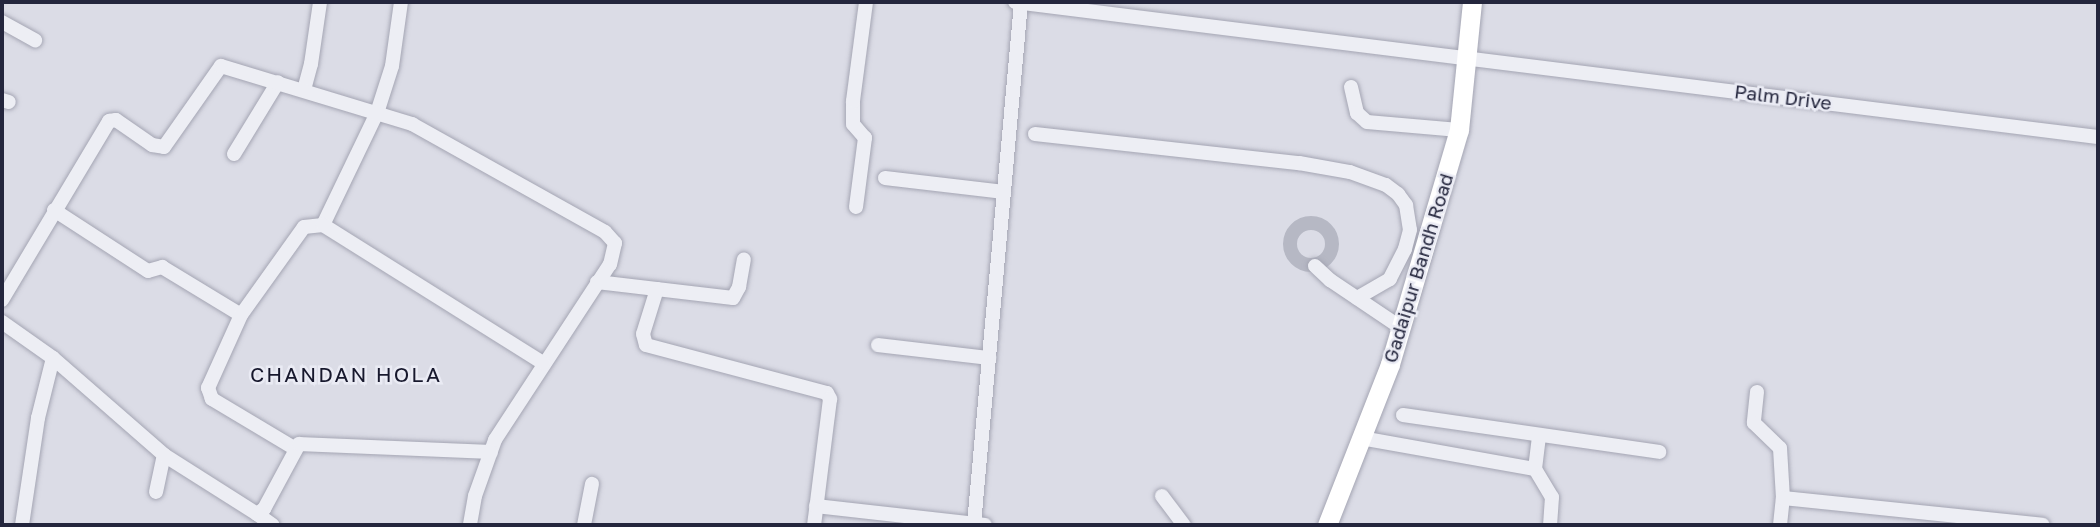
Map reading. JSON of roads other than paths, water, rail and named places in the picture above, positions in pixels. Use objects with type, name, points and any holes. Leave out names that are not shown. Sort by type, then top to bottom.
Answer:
[{"type":"street","points":[[304,90],[311,64],[320,2]]},
{"type":"street","points":[[323,225],[377,113],[392,66],[401,2]]},
{"type":"street","points":[[856,207],[865,138],[853,124],[853,102],[866,2]]},
{"type":"street","name":"Palm Drive","points":[[1015,2],[2098,137]]},
{"type":"street","points":[[1127,16],[1133,2]]},
{"type":"street","name":"Gadaipur Bandh Road","points":[[1328,525],[1400,327],[1459,130],[1472,2]]},
{"type":"street","points":[[817,506],[980,524],[989,358],[1021,3]]},
{"type":"street","points":[[2,22],[35,40]]},
{"type":"street","points":[[2,300],[109,121],[116,121],[152,145],[164,148],[221,66],[412,124],[612,237],[615,243],[613,257],[500,430],[475,496],[470,525]]},
{"type":"street","points":[[234,154],[278,82]]},
{"type":"street","points":[[1351,87],[1361,120],[1374,124],[1459,130]]},
{"type":"street","points":[[1035,134],[1299,163],[1350,172],[1386,185],[1398,194],[1406,205],[1410,230],[1405,249],[1390,279],[1357,298]]},
{"type":"street","points":[[885,178],[1004,192]]},
{"type":"street","points":[[54,210],[148,271],[162,267],[241,315]]},
{"type":"street","points":[[294,448],[212,399],[208,388],[241,315],[304,227],[323,225],[544,363]]},
{"type":"street","points":[[597,282],[733,298],[739,287],[744,259]]},
{"type":"street","points":[[1315,266],[1400,327]]},
{"type":"street","points":[[657,289],[643,334],[646,345],[827,393],[830,399],[814,525]]},
{"type":"street","points":[[2,322],[53,358],[164,454],[273,525]]},
{"type":"street","points":[[878,345],[989,358]]},
{"type":"street","points":[[22,525],[38,418],[53,358]]},
{"type":"street","points":[[1757,391],[1754,423],[1780,448],[1783,498],[1780,525]]},
{"type":"street","points":[[1403,415],[1659,452]]},
{"type":"street","points":[[1539,435],[1535,469],[1552,497],[1550,525]]},
{"type":"street","points":[[1361,438],[1535,469]]},
{"type":"street","points":[[257,514],[264,509],[294,448],[306,442],[491,452]]},
{"type":"street","points":[[156,492],[164,454]]},
{"type":"street","points":[[584,525],[592,484]]},
{"type":"street","points":[[1163,496],[1184,525]]},
{"type":"street","points":[[1783,498],[2043,525]]},
{"type":"tunnel","points":[[1311,223],[1326,229],[1332,244],[1326,259],[1311,265],[1296,259],[1290,244],[1296,229],[1311,223]]},
{"type":"district","name":"CHANDAN HOLA","points":[[346,374]]}]
